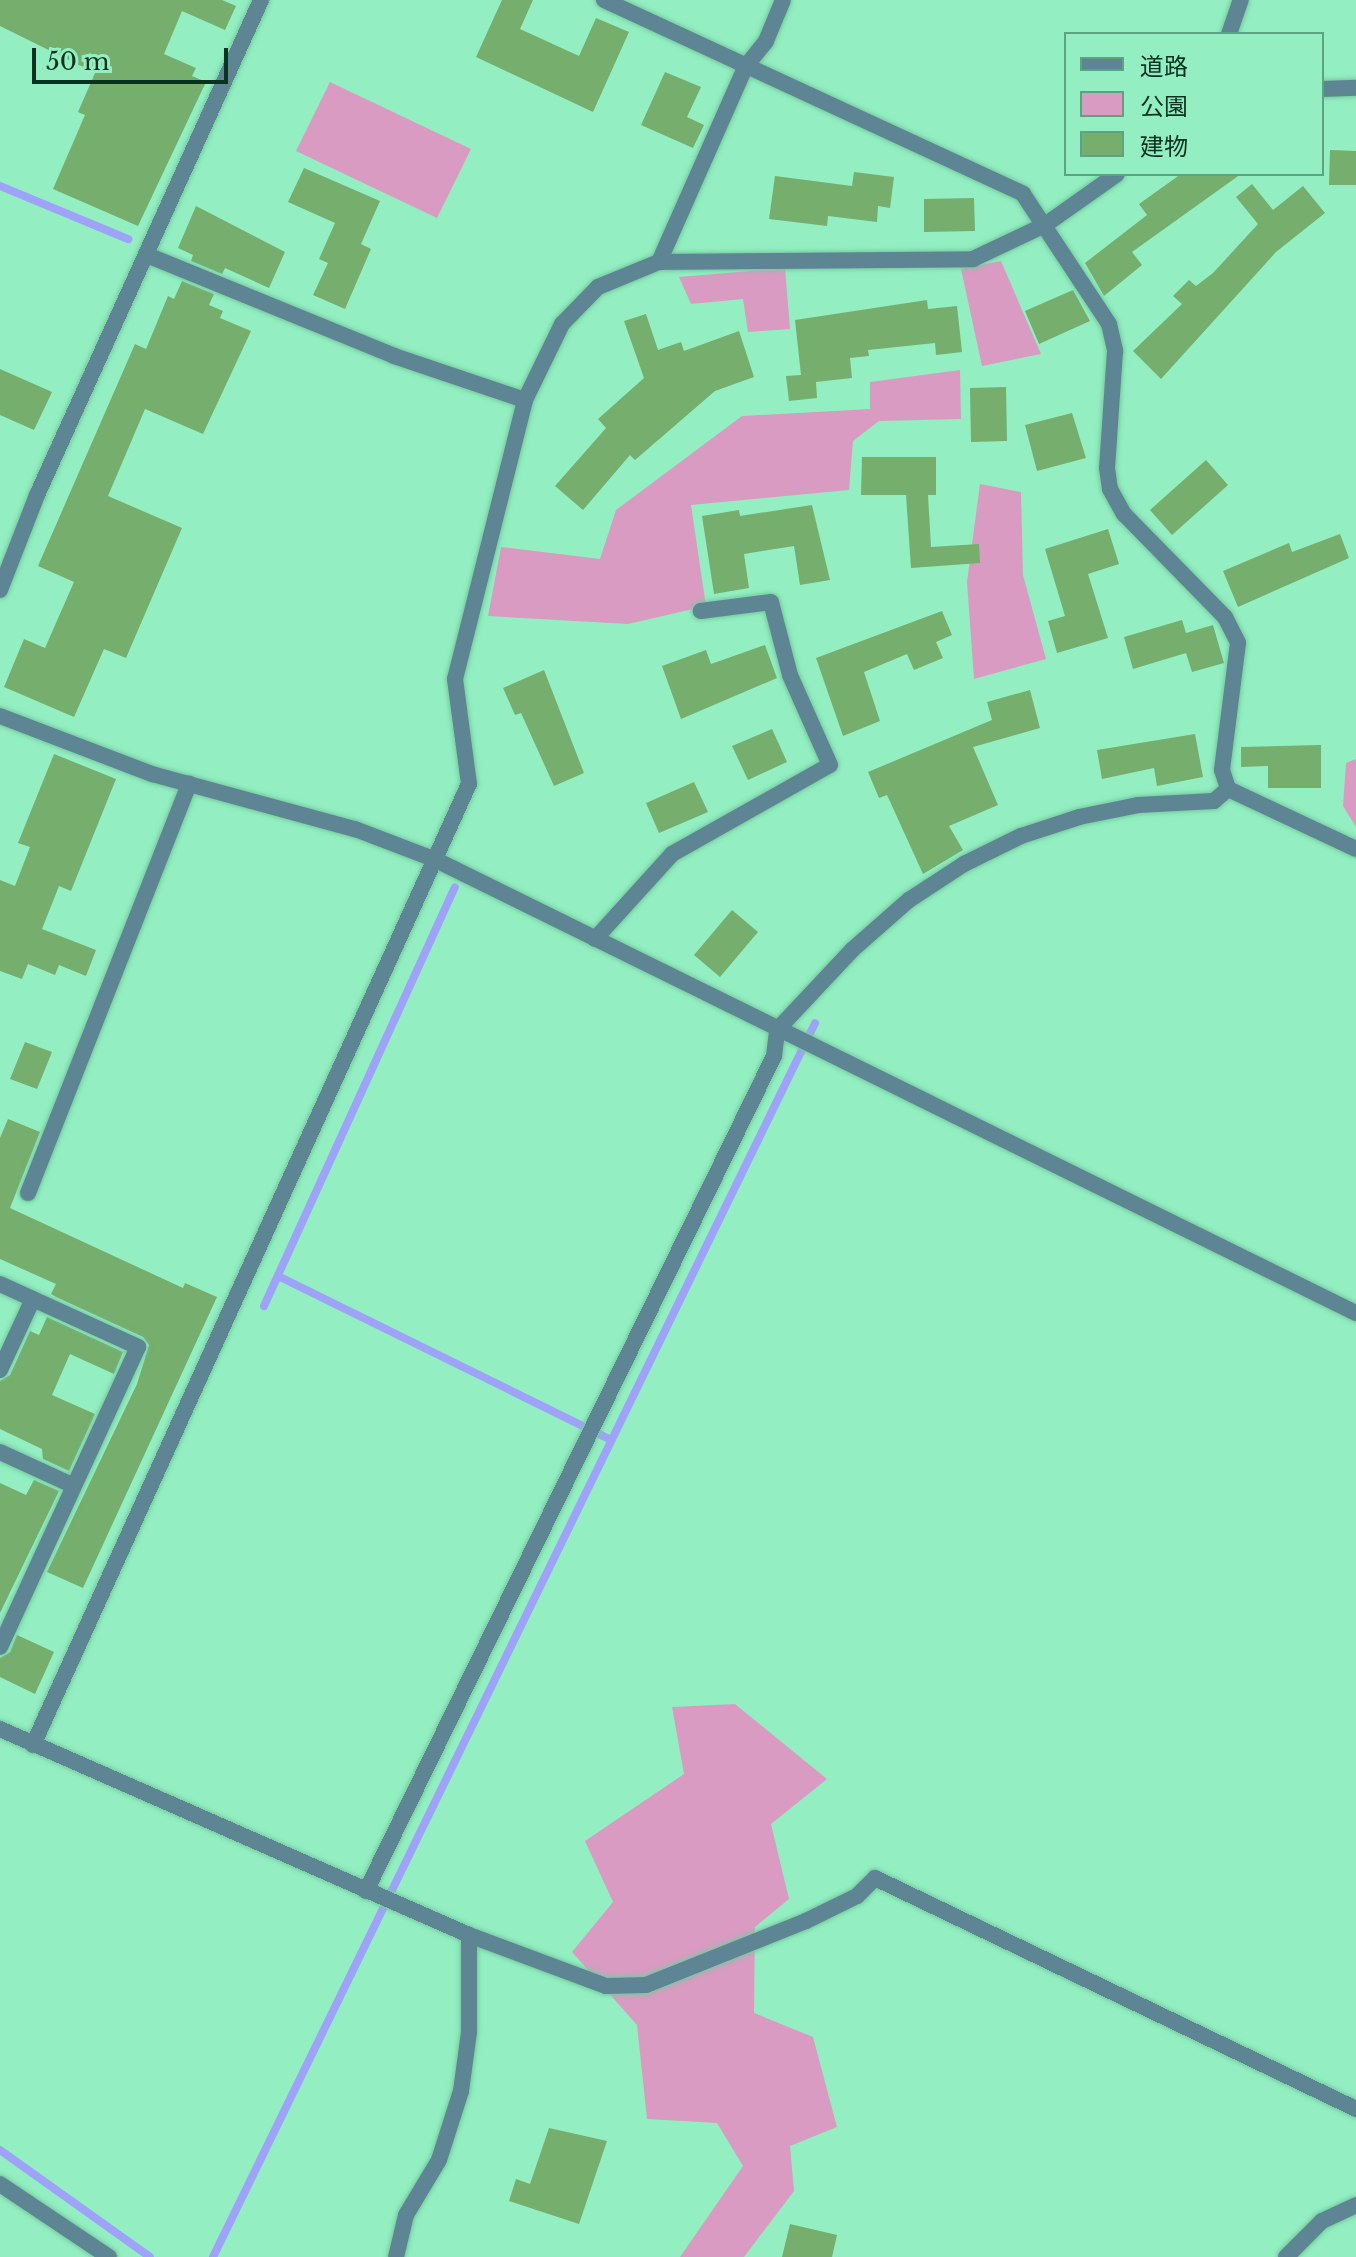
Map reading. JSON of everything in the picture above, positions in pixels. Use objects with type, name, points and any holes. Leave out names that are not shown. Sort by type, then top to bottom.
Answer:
[{"type":"street","points":[[0,590],[261,0]]},
{"type":"street","points":[[604,0],[1023,194],[1109,324],[1115,351],[1107,468],[1110,489],[1124,514],[1225,617],[1238,643],[1222,770],[1228,789],[1356,849]]},
{"type":"street","points":[[659,262],[746,66],[766,41],[783,0]]},
{"type":"street","points":[[1230,32],[1241,0]]},
{"type":"street","points":[[1324,89],[1356,88]]},
{"type":"street","points":[[33,1745],[469,784],[455,679],[525,400],[562,324],[589,296],[631,270],[659,262],[973,259],[1045,225],[1114,176]]},
{"type":"street","points":[[147,255],[394,356],[525,400]]},
{"type":"street","points":[[595,939],[672,854],[830,765],[790,675],[771,602],[701,611]]},
{"type":"street","points":[[0,716],[189,784],[355,829],[436,860],[1356,1313]]},
{"type":"street","points":[[28,1193],[189,784]]},
{"type":"street","points":[[366,1891],[774,1056],[777,1030],[863,940],[909,900],[964,864],[1021,836],[1079,817],[1138,805],[1214,801],[1228,789]]},
{"type":"street","points":[[0,1284],[138,1347],[0,1647]]},
{"type":"street","points":[[0,1370],[33,1299]]},
{"type":"street","points":[[0,1452],[74,1486]]},
{"type":"street","points":[[0,1729],[469,1935],[606,1986],[646,1985],[806,1921],[857,1896],[875,1878],[1356,2109]]},
{"type":"street","points":[[396,2257],[406,2215],[439,2160],[461,2091],[469,2032],[469,1935]]},
{"type":"street","points":[[0,2184],[109,2257]]},
{"type":"street","points":[[1286,2257],[1322,2221],[1356,2205]]},
{"type":"green space","points":[[330,82],[471,149],[437,218],[296,151]]},
{"type":"green space","points":[[1001,261],[1041,354],[982,366],[961,269]]},
{"type":"green space","points":[[785,268],[790,329],[748,332],[743,299],[691,304],[679,277]]},
{"type":"green space","points":[[960,370],[961,419],[879,421],[853,441],[849,490],[691,505],[706,606],[628,624],[488,616],[501,547],[600,559],[616,510],[742,416],[870,409],[870,382]]},
{"type":"green space","points":[[980,484],[1021,492],[1023,575],[1046,659],[974,679],[967,582]]},
{"type":"green space","points":[[1356,759],[1356,827],[1343,806],[1346,763]]},
{"type":"green space","points":[[735,1704],[827,1779],[771,1824],[789,1899],[755,1927],[754,2013],[813,2037],[837,2127],[790,2146],[794,2191],[744,2257],[680,2257],[743,2166],[717,2123],[647,2119],[637,2025],[572,1952],[613,1902],[585,1841],[684,1774],[672,1707]]},
{"type":"building","points":[[0,0],[222,0],[236,6],[225,30],[182,11],[164,54],[196,68],[192,76],[206,82],[138,226],[53,189],[85,115],[78,112],[95,73],[0,26]]},
{"type":"building","points":[[502,0],[533,0],[520,29],[579,56],[596,18],[629,32],[593,112],[476,57]]},
{"type":"building","points":[[665,72],[701,87],[687,117],[704,125],[693,148],[641,125]]},
{"type":"building","points":[[1330,150],[1356,151],[1356,185],[1329,185]]},
{"type":"building","points":[[304,168],[380,201],[361,244],[371,249],[345,309],[313,295],[328,263],[319,259],[335,223],[288,202]]},
{"type":"building","points":[[854,172],[894,177],[890,208],[878,206],[877,222],[828,216],[827,226],[769,219],[775,176],[852,186]]},
{"type":"building","points":[[1178,176],[1238,176],[1132,252],[1142,265],[1104,296],[1085,263],[1147,215],[1139,204]]},
{"type":"building","points":[[1252,184],[1273,210],[1303,186],[1325,213],[1276,252],[1161,379],[1133,351],[1182,304],[1173,296],[1189,280],[1196,286],[1213,273],[1258,224],[1236,197]]},
{"type":"building","points":[[974,198],[975,231],[924,232],[924,199]]},
{"type":"building","points":[[196,206],[285,252],[269,288],[225,268],[222,274],[191,261],[193,255],[178,248]]},
{"type":"building","points":[[182,281],[214,294],[209,305],[223,311],[220,318],[251,331],[203,434],[145,409],[108,496],[182,528],[126,658],[104,649],[74,717],[4,687],[24,639],[45,648],[74,582],[38,566],[135,344],[146,349],[168,296],[174,299]]},
{"type":"building","points":[[1073,290],[1090,321],[1039,344],[1025,311]]},
{"type":"building","points":[[927,300],[928,309],[957,306],[962,352],[936,355],[935,343],[868,350],[869,356],[850,358],[852,378],[816,382],[817,398],[789,401],[786,376],[801,375],[795,320]]},
{"type":"building","points":[[646,314],[658,350],[681,342],[684,351],[739,331],[754,377],[715,391],[635,460],[630,455],[583,510],[555,486],[606,428],[598,419],[644,378],[624,321]]},
{"type":"building","points":[[0,369],[52,392],[34,430],[0,415]]},
{"type":"building","points":[[1006,387],[1007,441],[971,442],[970,388]]},
{"type":"building","points":[[1072,413],[1086,458],[1037,471],[1025,425]]},
{"type":"building","points":[[862,457],[936,457],[936,495],[928,495],[931,547],[979,544],[980,563],[911,568],[906,495],[861,495]]},
{"type":"building","points":[[1206,460],[1228,485],[1172,535],[1150,510]]},
{"type":"building","points":[[812,505],[830,580],[800,585],[794,546],[744,554],[749,588],[714,594],[702,516],[739,510],[740,516]]},
{"type":"building","points":[[1108,529],[1119,564],[1088,574],[1108,638],[1057,653],[1048,621],[1065,616],[1045,549]]},
{"type":"building","points":[[1340,534],[1349,558],[1238,607],[1223,571],[1289,543],[1292,552]]},
{"type":"building","points":[[942,611],[952,635],[936,642],[943,658],[914,670],[907,654],[864,672],[880,721],[843,736],[816,658]]},
{"type":"building","points":[[1182,620],[1186,633],[1213,625],[1224,663],[1192,672],[1186,653],[1133,669],[1124,637]]},
{"type":"building","points":[[765,645],[777,678],[681,719],[662,666],[706,650],[711,664]]},
{"type":"building","points":[[544,670],[584,773],[554,786],[521,713],[515,715],[503,688]]},
{"type":"building","points":[[1030,690],[1040,728],[973,747],[998,805],[949,826],[963,850],[923,874],[887,795],[879,798],[868,772],[992,720],[987,702]]},
{"type":"building","points":[[772,729],[787,762],[748,780],[732,746]]},
{"type":"building","points":[[1195,734],[1203,777],[1157,786],[1154,768],[1102,779],[1097,750]]},
{"type":"building","points":[[1321,745],[1321,788],[1268,788],[1268,766],[1241,767],[1241,747]]},
{"type":"building","points":[[54,754],[116,779],[71,891],[59,886],[42,929],[96,950],[86,976],[59,965],[55,975],[28,964],[22,979],[0,971],[0,880],[15,886],[30,847],[18,843]]},
{"type":"building","points":[[694,782],[708,812],[659,833],[646,803]]},
{"type":"building","points":[[732,910],[758,932],[720,977],[694,955]]},
{"type":"building","points":[[25,1042],[52,1052],[37,1089],[10,1079]]},
{"type":"building","points":[[8,1119],[40,1132],[10,1208],[183,1288],[185,1283],[217,1297],[83,1588],[47,1572],[137,1384],[149,1345],[143,1337],[51,1294],[56,1284],[0,1259],[0,1138]]},
{"type":"building","points":[[47,1317],[123,1352],[114,1374],[70,1354],[52,1395],[95,1414],[69,1471],[43,1459],[42,1449],[0,1429],[0,1381],[10,1375],[30,1331],[39,1335]]},
{"type":"building","points":[[34,1480],[59,1491],[0,1613],[0,1483],[26,1495]]},
{"type":"building","points":[[17,1635],[54,1652],[35,1694],[0,1677],[0,1658],[10,1652]]},
{"type":"building","points":[[549,2128],[607,2141],[579,2224],[509,2201],[516,2179],[530,2184]]},
{"type":"building","points":[[790,2224],[837,2235],[832,2257],[782,2257]]},
{"type":"waterway","points":[[0,186],[128,239]]},
{"type":"waterway","points":[[264,1306],[455,887]]},
{"type":"waterway","points":[[213,2257],[815,1023]]},
{"type":"waterway","points":[[278,1276],[611,1440]]},
{"type":"waterway","points":[[0,2150],[150,2257]]}]
